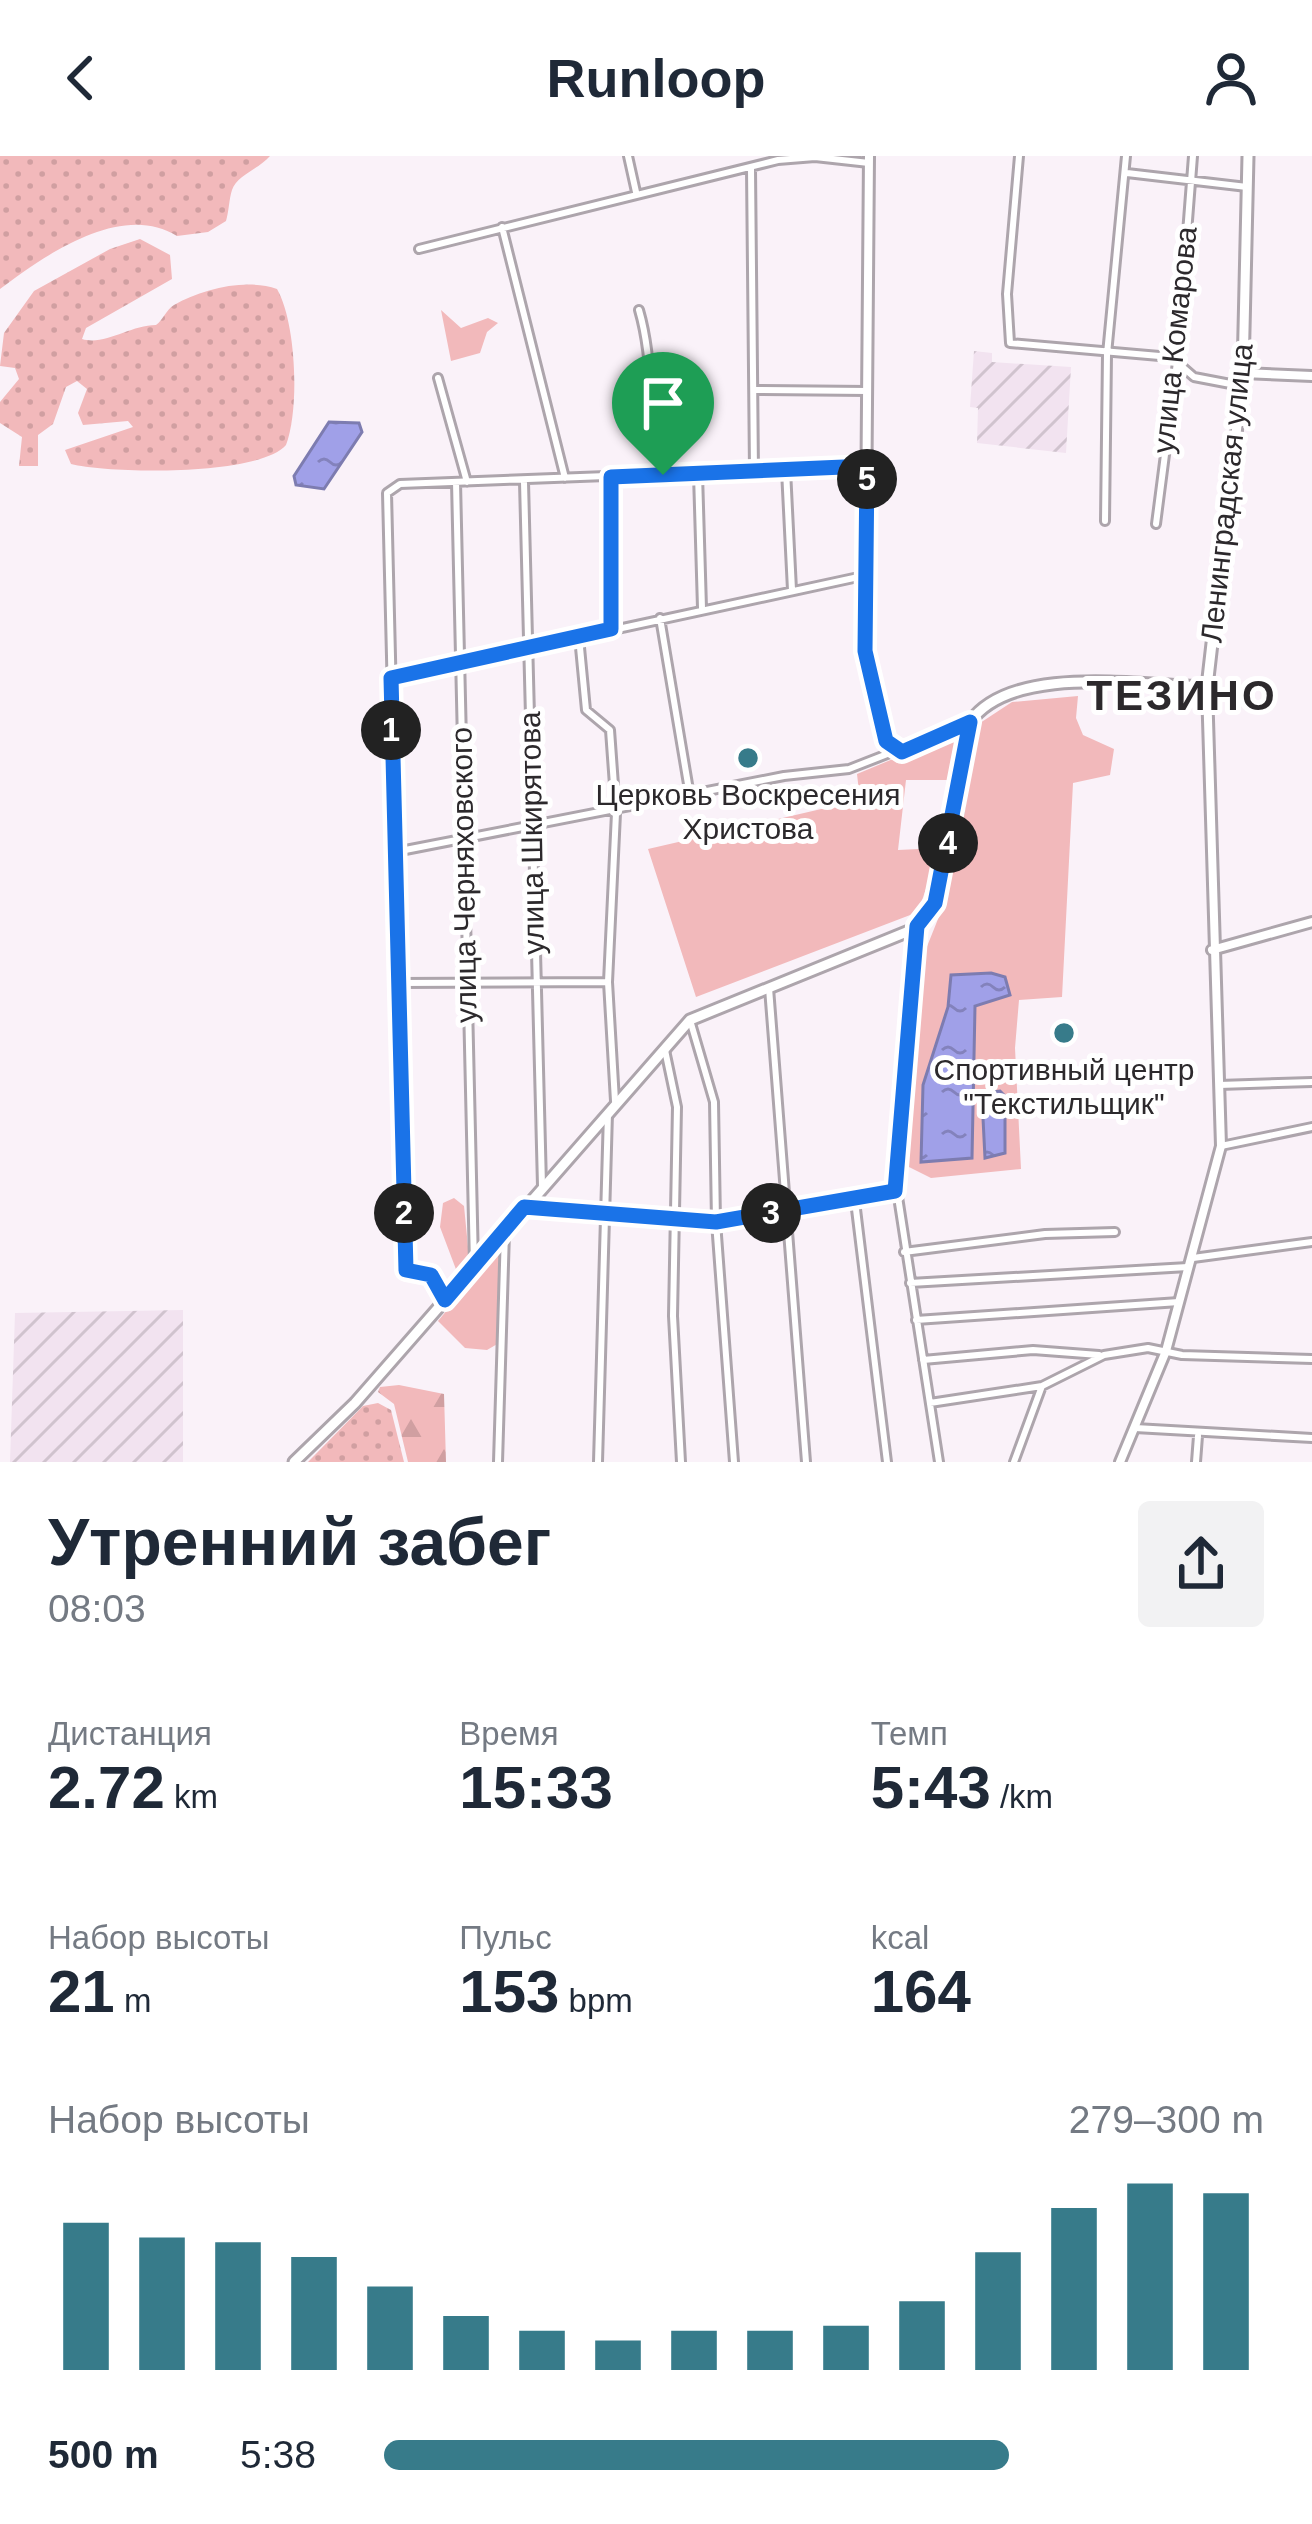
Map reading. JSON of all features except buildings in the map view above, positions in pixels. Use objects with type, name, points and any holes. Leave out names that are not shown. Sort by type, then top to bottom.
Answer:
[{"type":"main road","name":"Ленинградская улица","points":[[1208,687],[1243,373],[1248,156]]},
{"type":"main road","points":[[294,1462],[474,1268],[611,1105],[690,1020],[917,926],[935,903],[970,722],[992,699],[1028,686],[1208,687]]},
{"type":"street","points":[[628,156],[636,192]]},
{"type":"street","points":[[418,249],[636,192],[803,156],[869,160],[863,576],[869,677],[886,741],[896,751]]},
{"type":"street","points":[[1019,156],[1008,339],[1016,346],[1177,362],[1194,377],[1241,386]]},
{"type":"street","points":[[1105,521],[1107,354],[1126,156]]},
{"type":"street","name":"улица Комарова","points":[[1156,524],[1177,362],[1193,156]]},
{"type":"street","points":[[752,167],[754,472]]},
{"type":"street","points":[[1127,173],[1247,188]]},
{"type":"street","points":[[502,227],[565,478]]},
{"type":"street","points":[[639,310],[650,348],[648,400],[663,475]]},
{"type":"street","points":[[1243,373],[1312,376]]},
{"type":"street","points":[[438,378],[467,482]]},
{"type":"street","points":[[755,390],[868,391]]},
{"type":"street","points":[[445,1300],[431,1275],[406,1270],[386,498],[400,484],[867,466]]},
{"type":"street","points":[[786,470],[792,590]]},
{"type":"street","points":[[698,473],[702,609]]},
{"type":"street","points":[[611,477],[611,629]]},
{"type":"street","name":"улица Шкирятова","points":[[524,480],[542,1186]]},
{"type":"street","name":"улица Черняховского","points":[[456,482],[474,1268]]},
{"type":"street","points":[[391,678],[863,576]]},
{"type":"street","points":[[660,618],[690,796]]},
{"type":"street","points":[[579,638],[586,710],[609,727],[616,813],[598,1462]]},
{"type":"street","name":"Ленинградская улица","points":[[1120,1462],[1166,1351],[1221,1147],[1208,687]]},
{"type":"street","points":[[394,853],[849,769],[970,722]]},
{"type":"street","points":[[1212,950],[1312,922]]},
{"type":"street","points":[[917,926],[895,1191],[939,1462]]},
{"type":"street","points":[[399,983],[608,982]]},
{"type":"street","points":[[768,985],[806,1462]]},
{"type":"street","points":[[690,1020],[714,1102],[716,1222],[734,1462]]},
{"type":"street","points":[[664,1047],[677,1107],[674,1220],[681,1462]]},
{"type":"street","points":[[1219,1084],[1312,1082]]},
{"type":"street","points":[[1221,1147],[1312,1127]]},
{"type":"street","points":[[524,1207],[716,1222],[895,1191]]},
{"type":"street","points":[[855,1201],[887,1462]]},
{"type":"street","points":[[498,1462],[505,1229]]},
{"type":"street","points":[[904,1252],[1045,1234],[1115,1232]]},
{"type":"street","points":[[910,1283],[1191,1263],[1312,1242]]},
{"type":"street","points":[[916,1320],[1180,1303]]},
{"type":"street","points":[[923,1360],[1034,1350],[1104,1355],[1148,1348],[1312,1359]]},
{"type":"street","points":[[930,1403],[1042,1385],[1104,1355]]},
{"type":"street","points":[[1014,1462],[1042,1385]]},
{"type":"street","points":[[1136,1428],[1198,1436],[1312,1438]]},
{"type":"street","points":[[1196,1462],[1198,1436]]},
{"type":"shaded area","points":[[974,351],[992,353],[992,362],[1071,367],[1066,453],[977,443],[978,408],[970,407]]},
{"type":"shaded area","points":[[183,1310],[183,1462],[10,1462],[15,1313]]},
{"type":"green space","points":[[0,156],[270,156],[235,185],[226,221],[208,232],[177,236],[155,227],[108,229],[61,248],[0,289]]},
{"type":"green space","points":[[140,239],[170,255],[172,279],[86,328],[82,339],[100,340],[156,325],[174,305],[211,290],[238,285],[277,289],[288,322],[294,366],[286,445],[247,462],[184,470],[71,464],[65,450],[133,427],[128,421],[83,425],[78,413],[87,389],[77,381],[66,387],[53,424],[38,435],[38,466],[19,466],[22,437],[0,423],[0,402],[19,379],[15,368],[0,366],[4,333],[34,291],[110,249]]},
{"type":"green space","points":[[441,310],[461,328],[488,318],[498,323],[487,332],[480,353],[451,361]]},
{"type":"green space","points":[[1078,696],[1076,718],[1083,735],[1114,749],[1110,775],[1073,783],[1062,997],[1019,1000],[1015,1048],[1021,1169],[931,1178],[901,1163],[924,954],[940,914],[977,725],[1012,702]]},
{"type":"green space","points":[[948,736],[956,741],[950,780],[906,780],[898,850],[940,848],[918,912],[696,997],[648,849],[860,800],[857,774]]},
{"type":"green space","points":[[454,1198],[464,1206],[469,1257],[457,1272],[440,1227],[443,1203]]},
{"type":"green space","points":[[496,1251],[501,1252],[499,1343],[487,1350],[465,1348],[438,1321]]},
{"type":"green space","points":[[399,1385],[444,1394],[446,1462],[408,1462],[394,1404],[378,1392],[380,1387]]},
{"type":"green space","points":[[378,1403],[391,1410],[404,1462],[308,1462],[363,1406]]},
{"type":"water","points":[[329,422],[359,423],[362,432],[324,489],[296,485],[294,476]]},
{"type":"water","points":[[951,975],[1005,977],[1010,995],[975,1006],[972,1158],[921,1162],[923,1085],[948,1007]]},
{"type":"water","points":[[1000,1091],[1005,1096],[1005,1153],[985,1158],[982,1098],[984,1093]]},
{"type":"place","name":"Церковь Воскресения Христова","points":[[748,758]]},
{"type":"place","name":"Спортивный центр \"Текстильщик\"","points":[[1064,1033]]},
{"type":"district","name":"ТЕЗИНО","points":[[1182,695]]},
{"type":"route","points":[[867,466],[865,651],[886,741],[902,752],[970,722],[935,903],[917,926],[895,1191],[716,1222],[524,1207],[445,1300],[431,1275],[406,1270],[391,678],[611,629],[607,489],[611,477],[663,475],[867,466]]}]
